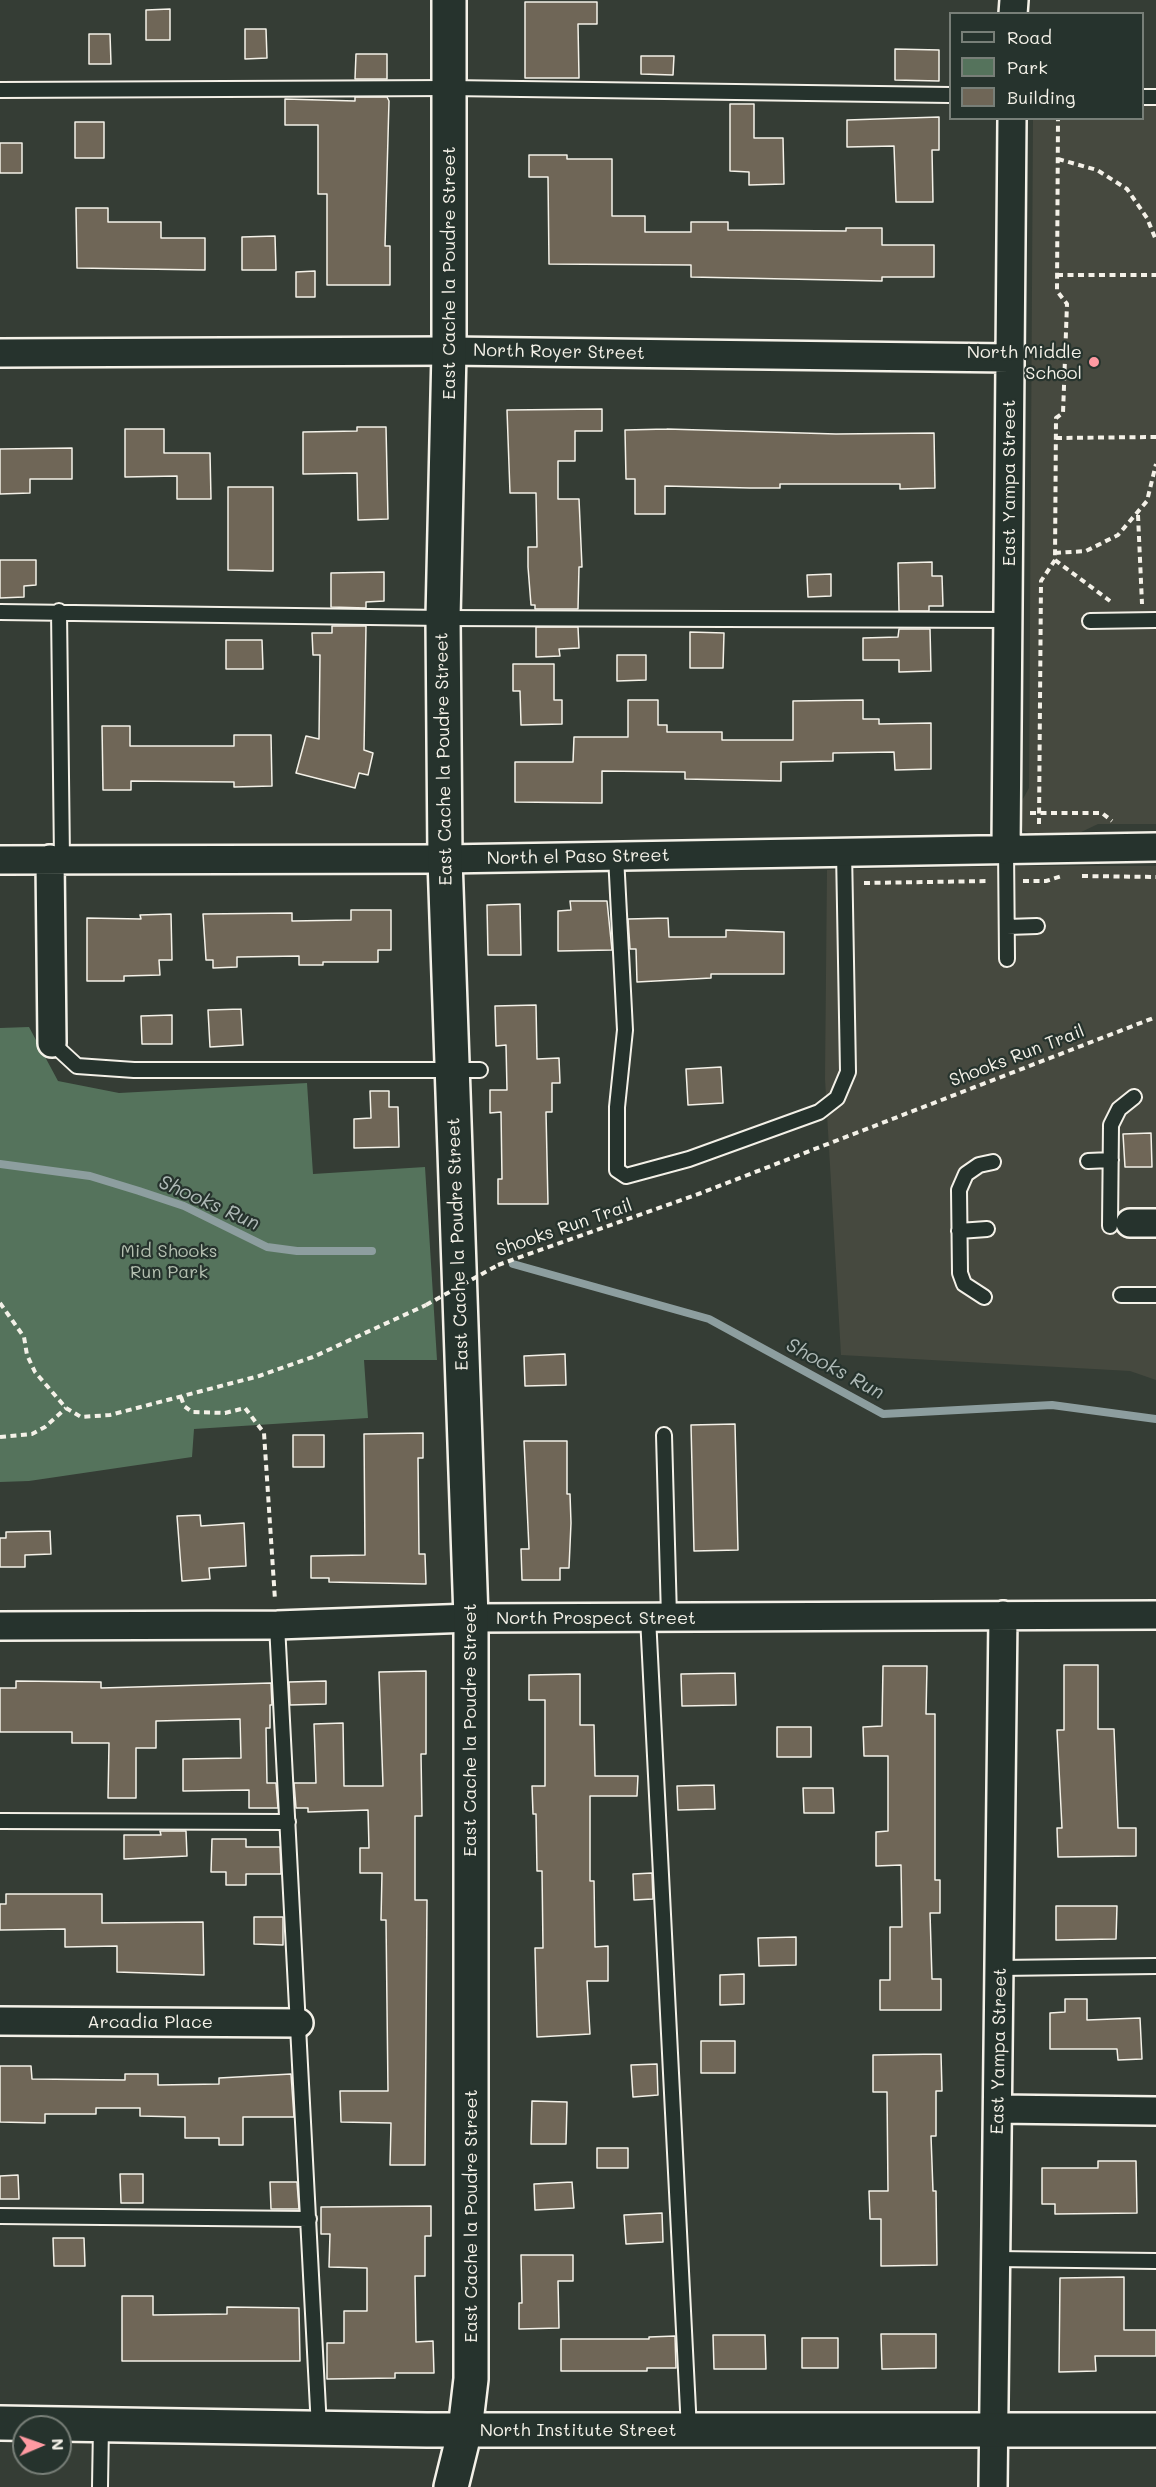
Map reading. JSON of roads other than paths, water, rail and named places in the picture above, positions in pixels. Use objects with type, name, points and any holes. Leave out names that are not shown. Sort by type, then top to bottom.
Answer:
[{"type":"street","name":"East Cache la Poudre Street","points":[[449,0],[449,351],[443,618],[444,859],[466,1070],[471,1618],[471,2379],[465,2430],[451,2487]]},
{"type":"street","name":"East Yampa Street","points":[[1006,848],[1012,120]]},
{"type":"street","name":"North Royer Street","points":[[0,353],[449,351],[1009,358]]},
{"type":"street","name":"North el Paso Street","points":[[0,860],[444,859],[1156,847]]},
{"type":"street","points":[[52,1043],[56,859]]},
{"type":"street","name":"East Yampa Street","points":[[993,2487],[1003,1615]]},
{"type":"street","name":"North Prospect Street","points":[[0,1626],[277,1625],[471,1618],[1156,1615]]},
{"type":"street","name":"Arcadia Place","points":[[0,2021],[299,2023]]},
{"type":"street","points":[[998,2109],[1156,2111]]},
{"type":"street","name":"North Institute Street","points":[[0,2423],[465,2430],[1156,2430]]},
{"type":"lane","points":[[0,90],[450,88],[949,95]]},
{"type":"lane","points":[[0,612],[443,618],[1008,620]]},
{"type":"lane","points":[[56,859],[59,612]]},
{"type":"lane","points":[[1090,621],[1156,620]]},
{"type":"lane","points":[[1006,848],[1007,959]]},
{"type":"lane","points":[[616,856],[625,1030],[617,1107],[617,1170],[626,1176],[689,1159],[819,1112],[837,1098],[848,1072],[844,851]]},
{"type":"lane","points":[[1007,927],[1037,926]]},
{"type":"lane","points":[[52,1043],[77,1066],[134,1070],[466,1070]]},
{"type":"lane","points":[[1132,1224],[1111,1160],[1111,1125],[1119,1109],[1134,1097]]},
{"type":"lane","points":[[1088,1161],[1111,1160]]},
{"type":"lane","points":[[984,1297],[964,1284],[960,1273],[959,1190],[966,1174],[993,1162]]},
{"type":"lane","points":[[959,1231],[987,1229]]},
{"type":"lane","points":[[1121,1295],[1156,1295]]},
{"type":"lane","points":[[664,1435],[658,1617],[689,2430]]},
{"type":"lane","points":[[277,1625],[319,2428]]},
{"type":"lane","points":[[0,1821],[288,1822]]},
{"type":"lane","points":[[999,1968],[1156,1966]]},
{"type":"lane","points":[[0,2217],[309,2219]]},
{"type":"lane","points":[[996,2259],[1156,2261]]},
{"type":"lane","points":[[100,2487],[101,2425]]},
{"type":"waterway","name":"Shooks Run","points":[[0,1164],[90,1176],[139,1191],[184,1206],[267,1247],[297,1251],[372,1251]]},
{"type":"waterway","name":"Shooks Run","points":[[513,1264],[709,1319],[883,1414],[1052,1405],[1156,1419]]},
{"type":"place","name":"North Middle School","points":[[1094,362]]},
{"type":"park label","name":"Mid Shooks Run Park","points":[[169,1261]]}]
